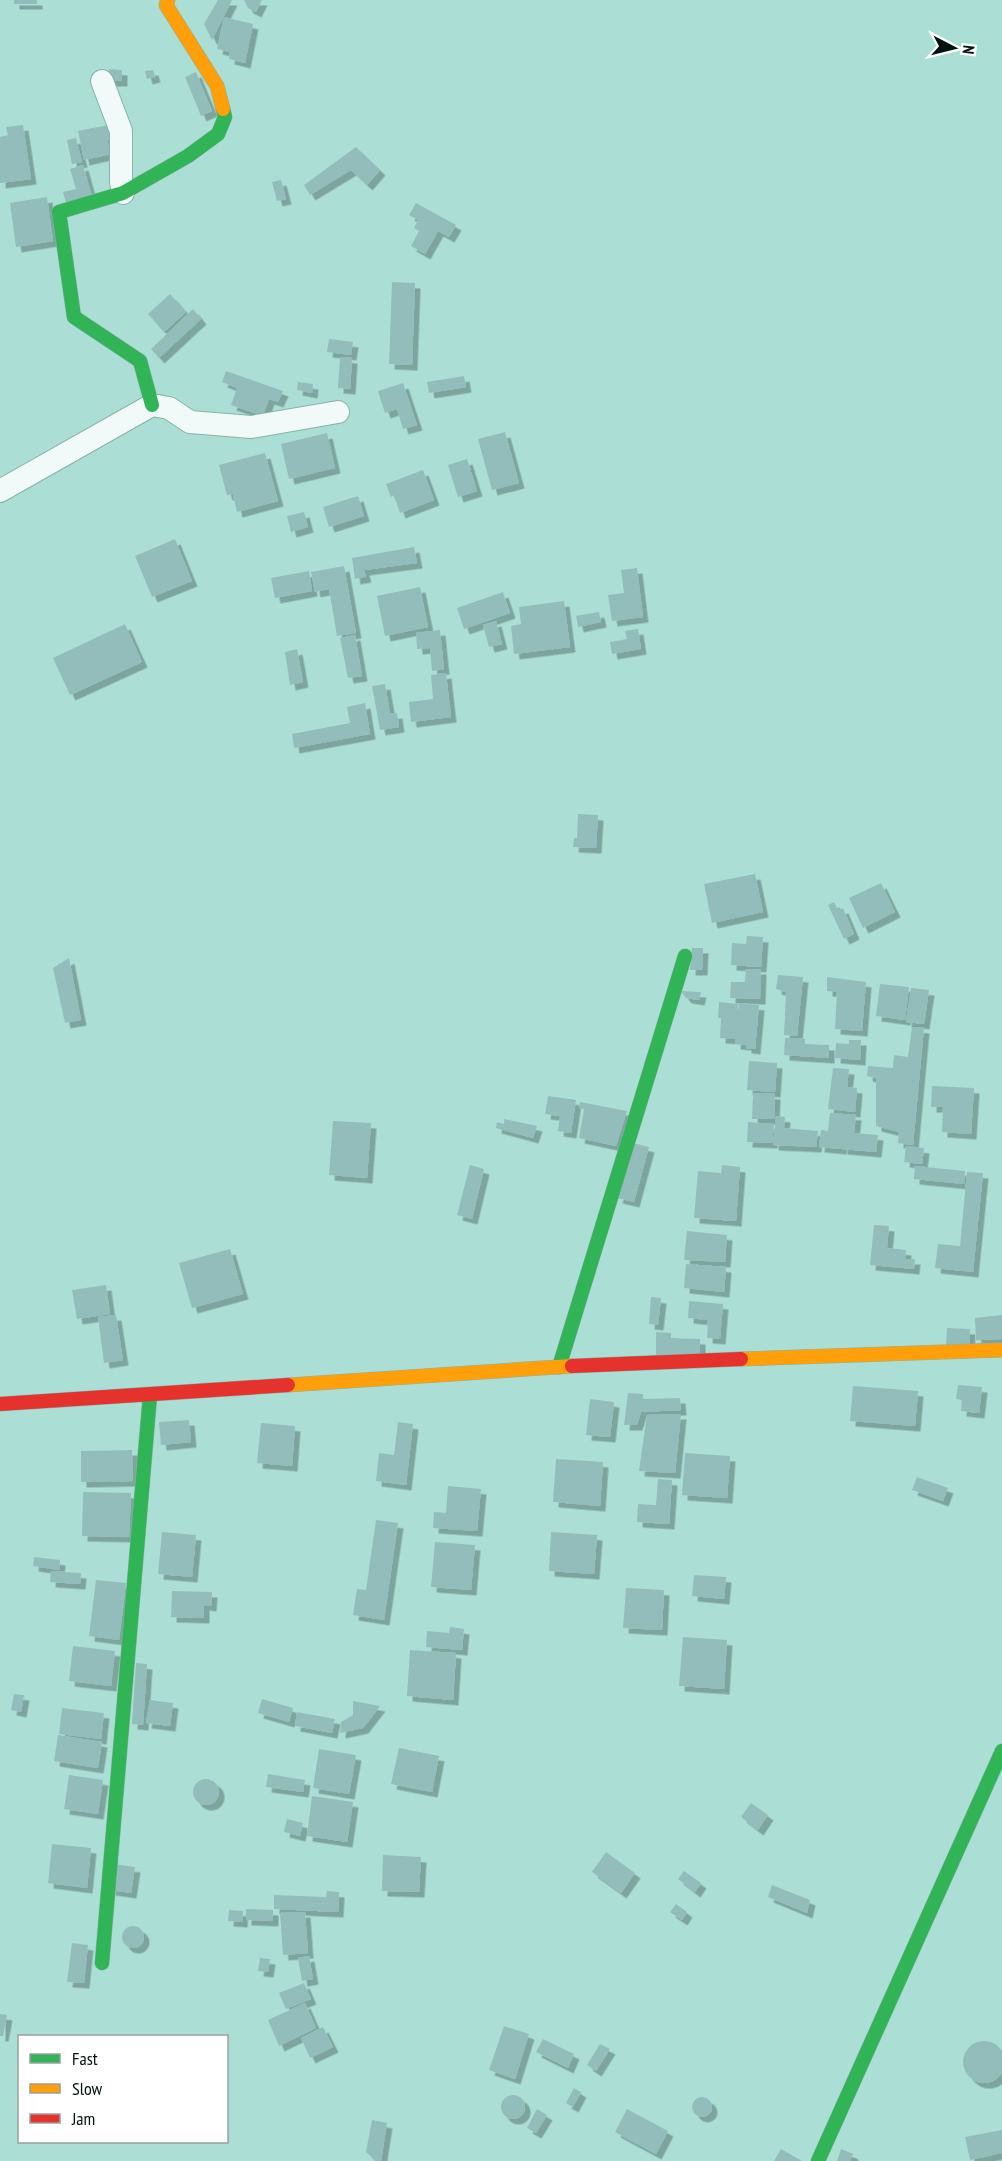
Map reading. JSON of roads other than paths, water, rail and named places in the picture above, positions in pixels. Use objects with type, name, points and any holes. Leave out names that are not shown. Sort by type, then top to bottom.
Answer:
[{"type":"street","points":[[152,405],[140,362],[74,317],[59,212],[123,193],[188,156],[218,134],[225,117],[217,86],[166,5],[168,0]]},
{"type":"street","points":[[102,81],[121,131],[123,193]]},
{"type":"street","points":[[0,491],[152,405],[169,408],[190,422],[251,427],[338,412]]},
{"type":"street","points":[[559,1367],[685,956]]},
{"type":"street","points":[[0,1404],[559,1367],[817,1355],[1002,1350]]},
{"type":"street","points":[[102,1963],[150,1395]]},
{"type":"street","points":[[818,2161],[1002,1751]]}]
